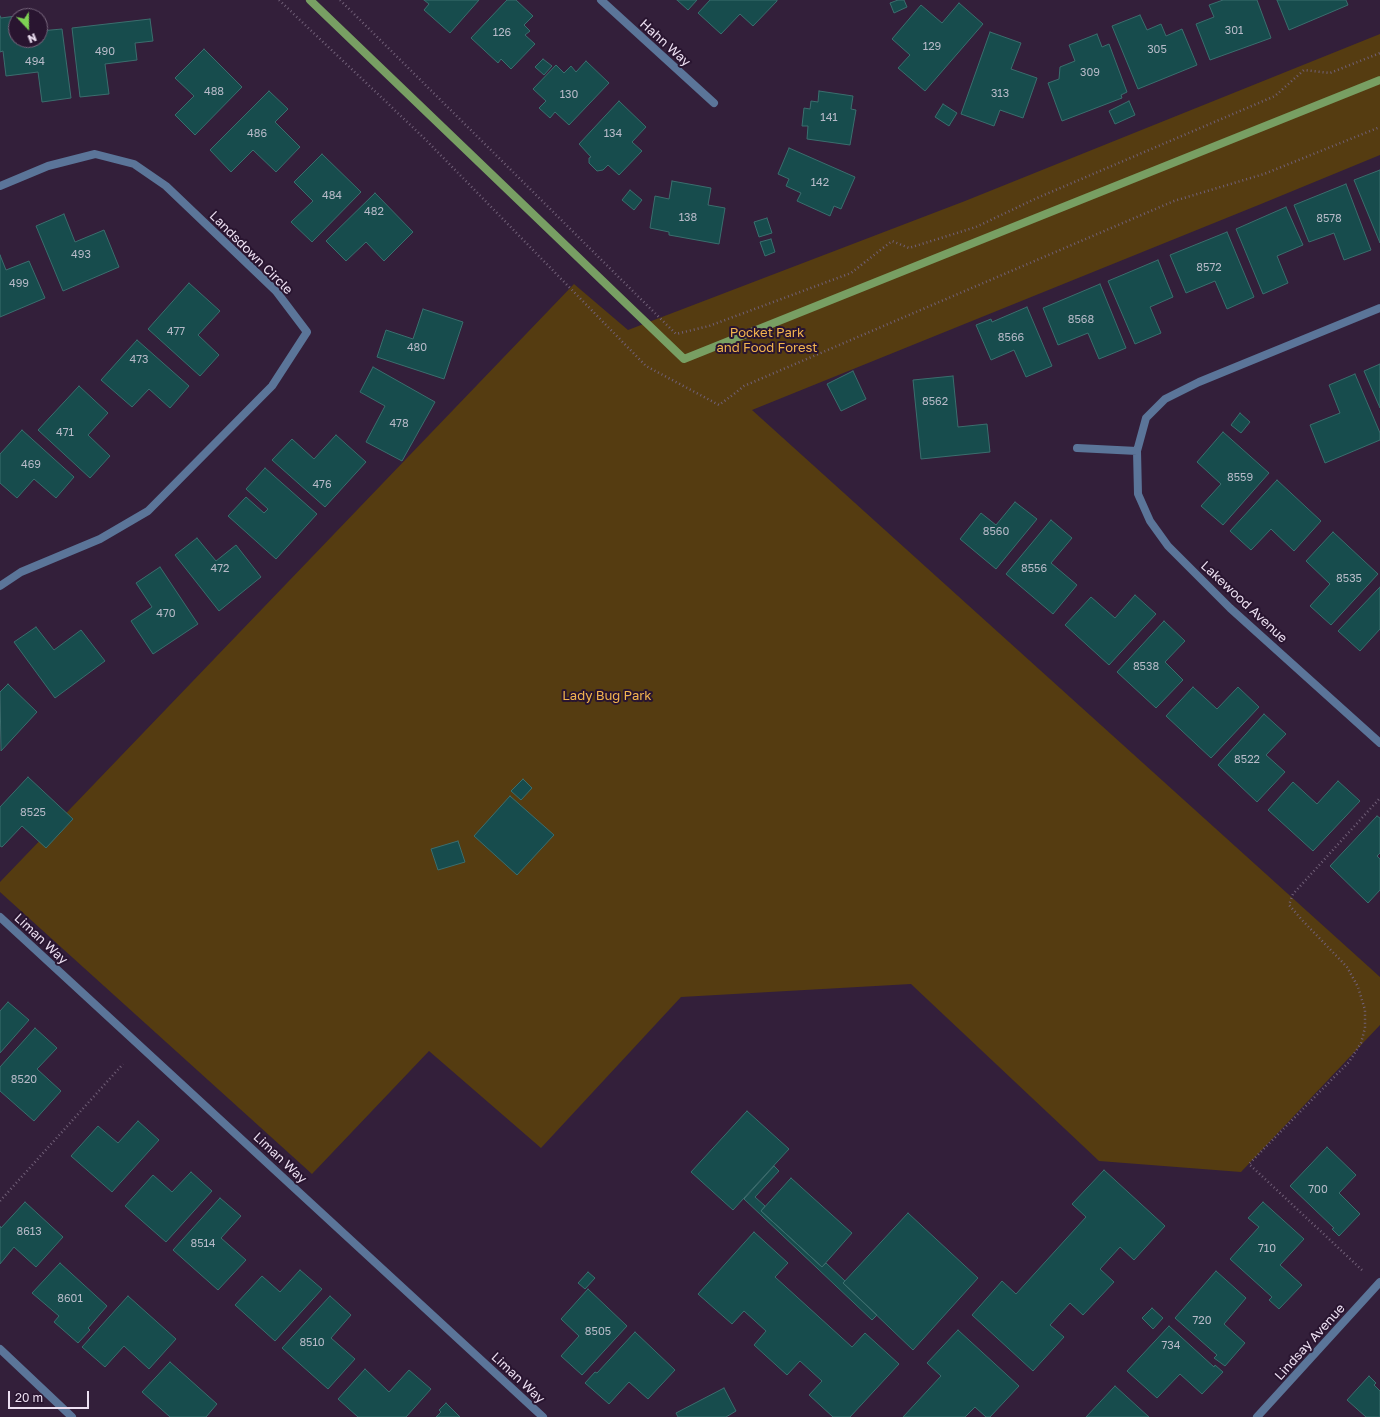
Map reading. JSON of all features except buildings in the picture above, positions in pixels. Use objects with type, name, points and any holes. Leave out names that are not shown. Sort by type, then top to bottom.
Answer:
[{"type":"street","name":"Hahn Way","points":[[601,0],[714,103]]},
{"type":"street","name":"Landsdown Circle","points":[[0,186],[48,166],[95,154],[134,164],[166,186],[276,291],[307,332],[272,386],[148,511],[100,539],[21,572],[0,586]]},
{"type":"street","name":"Lakewood Avenue","points":[[1380,308],[1199,382],[1165,399],[1146,418],[1136,452],[1138,494],[1150,522],[1168,546],[1230,608],[1380,744]]},
{"type":"street","points":[[1077,448],[1136,452]]},
{"type":"street","name":"Liman Way","points":[[0,917],[543,1417]]},
{"type":"street","name":"Lindsay Avenue","points":[[1258,1417],[1380,1282]]},
{"type":"street","points":[[0,1349],[72,1417]]},
{"type":"path","points":[[279,0],[423,137],[646,366],[718,405],[744,386],[1174,201],[1264,174],[1380,127]]},
{"type":"path","points":[[340,0],[676,334],[709,326],[851,273],[892,241],[909,248],[976,227],[1037,198],[1275,96],[1304,70],[1330,73],[1380,53]]},
{"type":"path","points":[[1362,1270],[1249,1164],[1349,1062],[1361,1043],[1365,1028],[1365,1010],[1358,987],[1347,967],[1289,905],[1293,894],[1380,798]]},
{"type":"path","points":[[0,1201],[123,1064]]},
{"type":"green space","name":"Lady Bug Park","points":[[1380,34],[1380,155],[752,410],[1380,977],[1380,1025],[1241,1172],[1099,1161],[911,984],[681,997],[541,1148],[429,1051],[312,1174],[0,892],[0,882],[574,284],[628,330],[965,201]]},
{"type":"waterway","points":[[310,0],[684,359],[1380,80]]},
{"type":"park label","name":"Pocket Park and Food Forest","points":[[767,340]]}]
